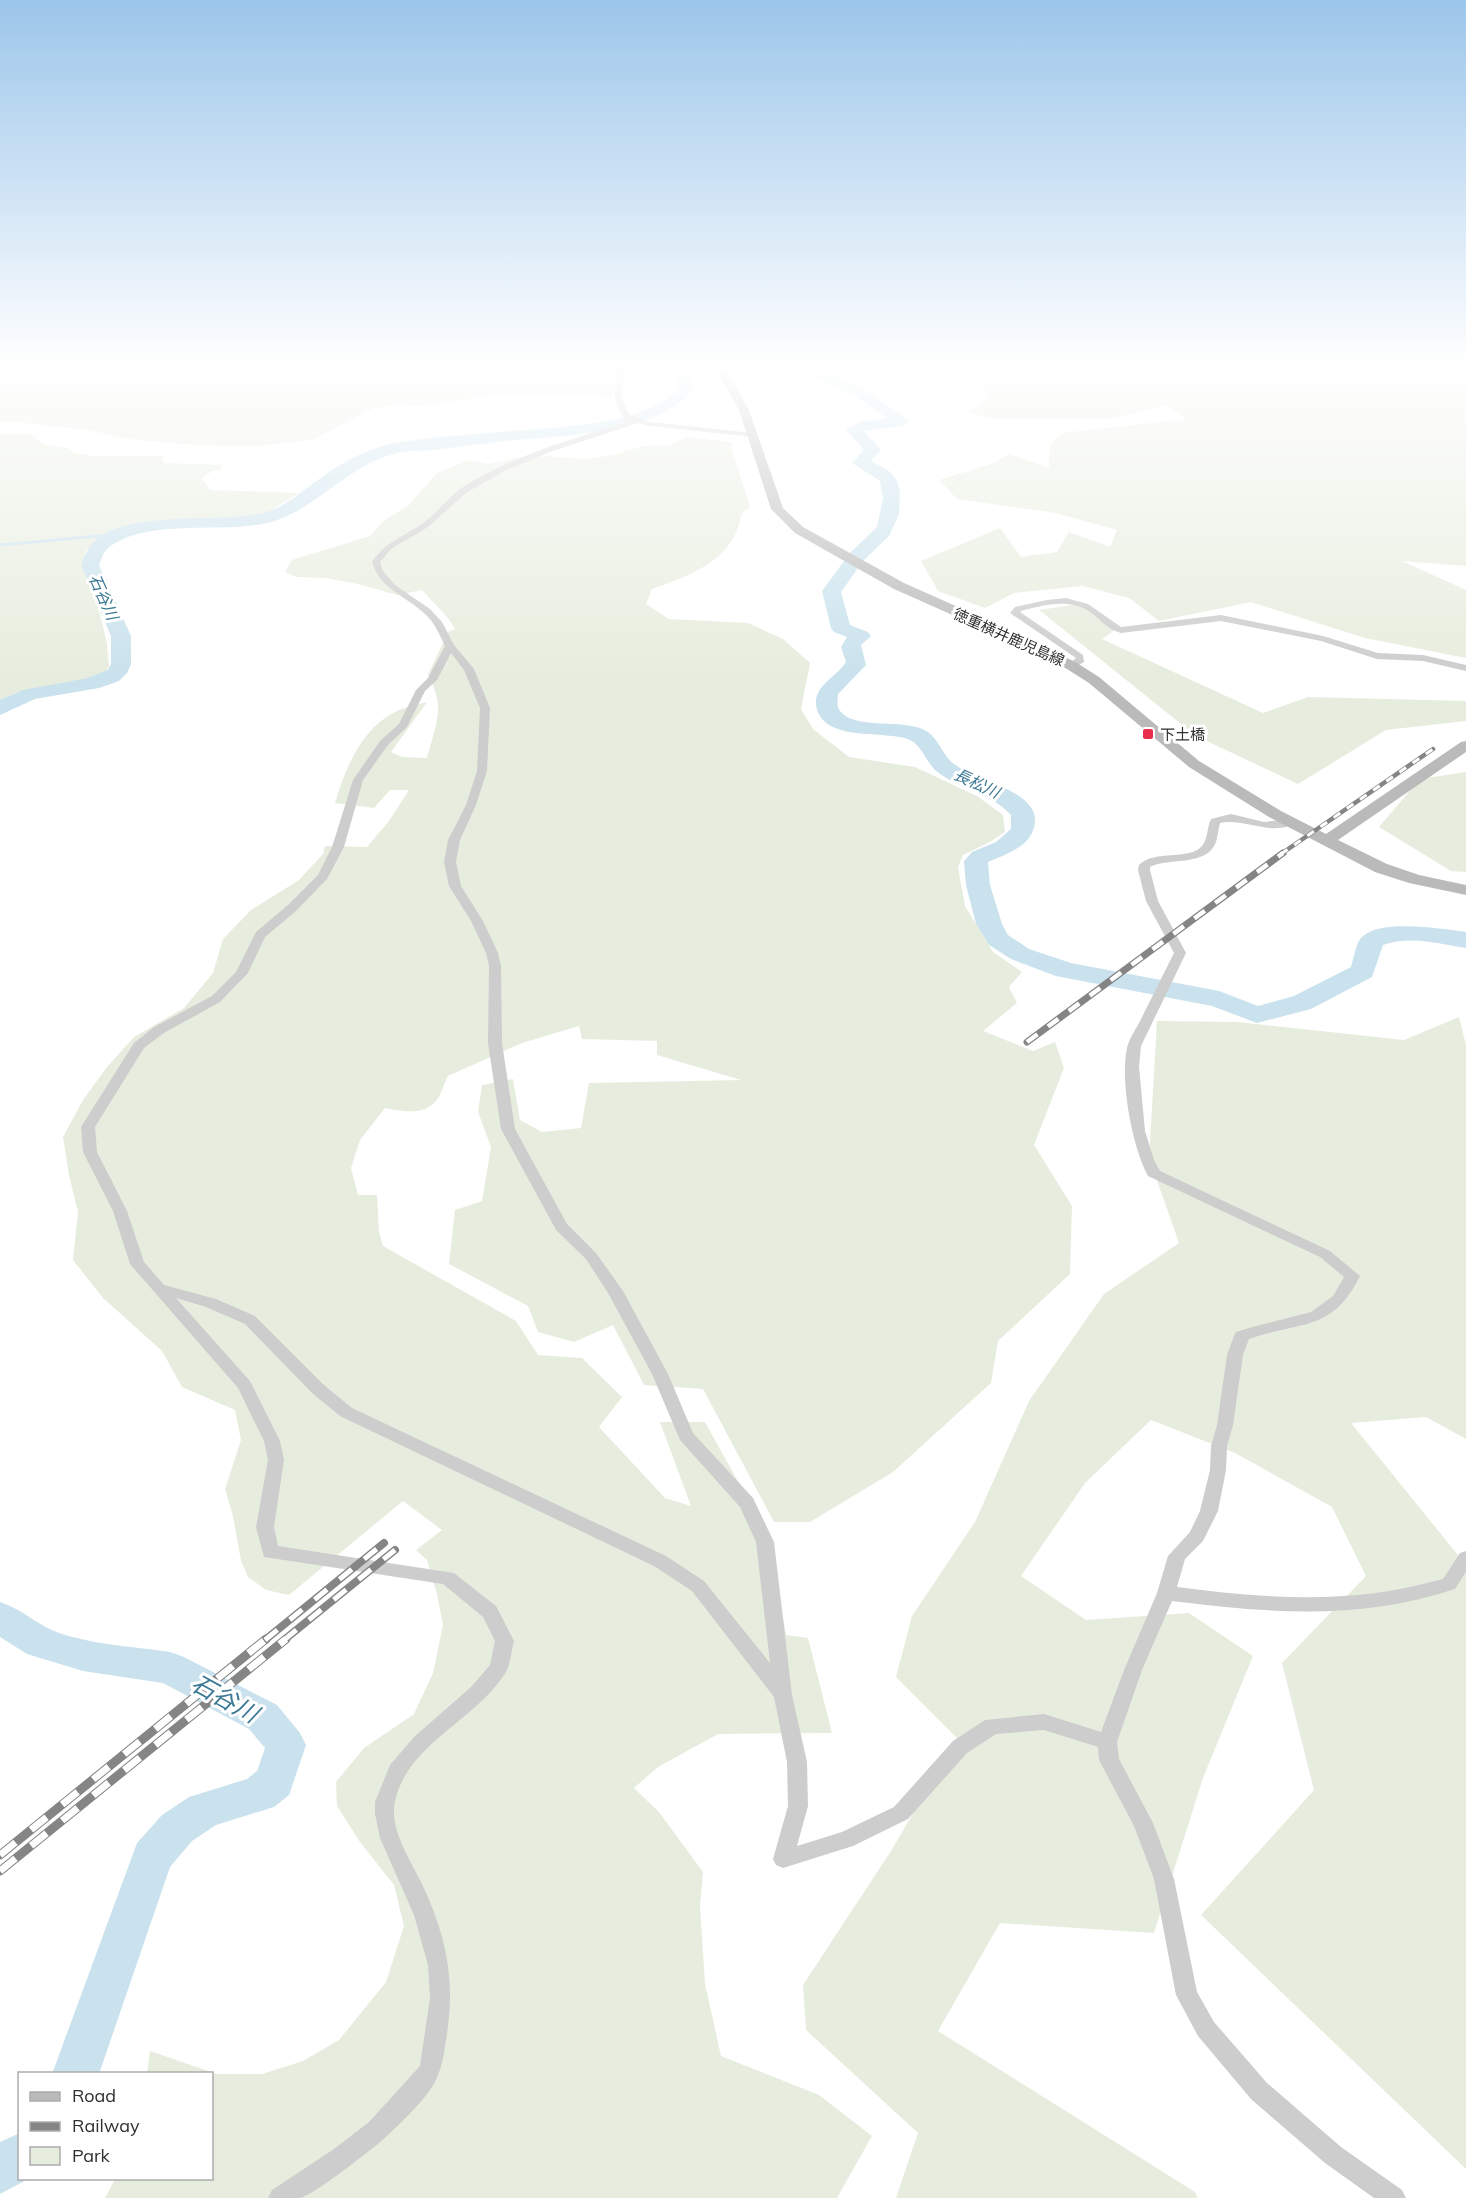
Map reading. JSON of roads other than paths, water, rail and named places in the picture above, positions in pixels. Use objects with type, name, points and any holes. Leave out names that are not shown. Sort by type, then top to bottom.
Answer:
[{"type":"main road","name":"徳重横井鹿児島線","points":[[764,470],[777,508],[799,530],[842,556],[943,607],[1029,644],[1072,666],[1094,680],[1194,764],[1290,822],[1381,868],[1415,879],[1466,890]]},
{"type":"main road","points":[[1326,841],[1466,745]]},
{"type":"street","points":[[506,470],[481,481],[443,506],[434,519],[383,548],[376,562],[379,572],[392,587],[427,611],[439,624],[450,646],[470,669],[485,708],[482,771],[471,805],[454,840],[450,862],[455,886],[477,921],[492,953],[495,966],[495,1043],[508,1129],[561,1227],[591,1256],[615,1291],[660,1374],[686,1437],[747,1503],[765,1542],[783,1695],[797,1762],[798,1806],[783,1859],[846,1840],[901,1813],[960,1747],[992,1726],[1044,1722],[1107,1742]]},
{"type":"street","points":[[1072,666],[1081,660],[1080,657],[1014,613],[1018,609],[1054,600],[1072,601],[1092,609],[1113,628],[1120,630],[1209,618],[1233,619],[1323,639],[1377,656],[1424,658],[1466,668]]},
{"type":"street","points":[[280,2198],[378,2130],[419,2085],[430,2069],[442,2004],[440,1963],[417,1897],[389,1833],[384,1804],[391,1778],[420,1744],[477,1695],[502,1663],[506,1641],[493,1616],[470,1592],[448,1578],[270,1552],[265,1527],[276,1460],[272,1441],[244,1385],[137,1264],[120,1211],[90,1152],[88,1127],[139,1046],[159,1030],[216,999],[242,973],[260,934],[292,908],[323,877],[338,847],[357,780],[384,743],[403,725],[421,690],[432,680],[450,646]]},
{"type":"street","points":[[1290,822],[1264,825],[1224,818],[1215,821],[1209,846],[1200,852],[1193,856],[1160,858],[1145,865],[1144,870],[1152,901],[1180,953],[1134,1046],[1132,1067],[1138,1131],[1147,1162],[1153,1168],[1154,1173],[1325,1254],[1352,1276],[1338,1300],[1315,1317],[1288,1325],[1256,1329],[1242,1336],[1235,1354],[1219,1446],[1218,1470],[1209,1510],[1197,1536],[1177,1556],[1166,1593],[1133,1670],[1107,1742],[1109,1760],[1143,1823],[1164,1879],[1187,1995],[1206,2029],[1259,2091],[1333,2155],[1394,2198]]},
{"type":"street","points":[[161,1289],[211,1303],[250,1320],[318,1389],[346,1412],[660,1561],[698,1586],[783,1695]]},
{"type":"street","points":[[1166,1593],[1231,1601],[1309,1606],[1391,1599],[1449,1584],[1466,1558]]},
{"type":"waterway","name":"石谷川","points":[[0,709],[30,694],[92,684],[117,673],[121,664],[121,636],[90,565],[99,547],[117,536],[156,526],[243,521],[273,516],[293,506],[345,470]]},
{"type":"waterway","name":"長松川","points":[[876,470],[888,479],[892,491],[888,521],[883,532],[856,557],[831,591],[841,628],[861,636],[851,645],[856,665],[828,692],[827,706],[832,717],[853,727],[907,731],[921,737],[946,769],[1009,799],[1023,814],[1023,831],[1004,847],[976,861],[978,885],[989,924],[998,940],[1020,954],[1065,970],[1219,999],[1257,1015],[1302,1003],[1363,971],[1372,941],[1383,937],[1418,934],[1466,940]]},
{"type":"waterway","points":[[0,545],[121,534]]},
{"type":"waterway","name":"石谷川","points":[[0,1617],[41,1643],[83,1655],[170,1668],[263,1717],[286,1745],[274,1782],[259,1794],[204,1810],[177,1828],[152,1857],[76,2072]]},
{"type":"waterway","name":"石谷川","points":[[0,2170],[18,2158]]},
{"type":"railway","points":[[1281,854],[1433,749]]},
{"type":"railway","points":[[1027,1042],[1283,853]]},
{"type":"railway","points":[[265,1640],[384,1543]]},
{"type":"railway","points":[[284,1640],[395,1550]]},
{"type":"railway","points":[[0,1855],[266,1639]]},
{"type":"railway","points":[[0,1871],[286,1639]]},
{"type":"place","name":"下土橋","points":[[1148,734]]}]
